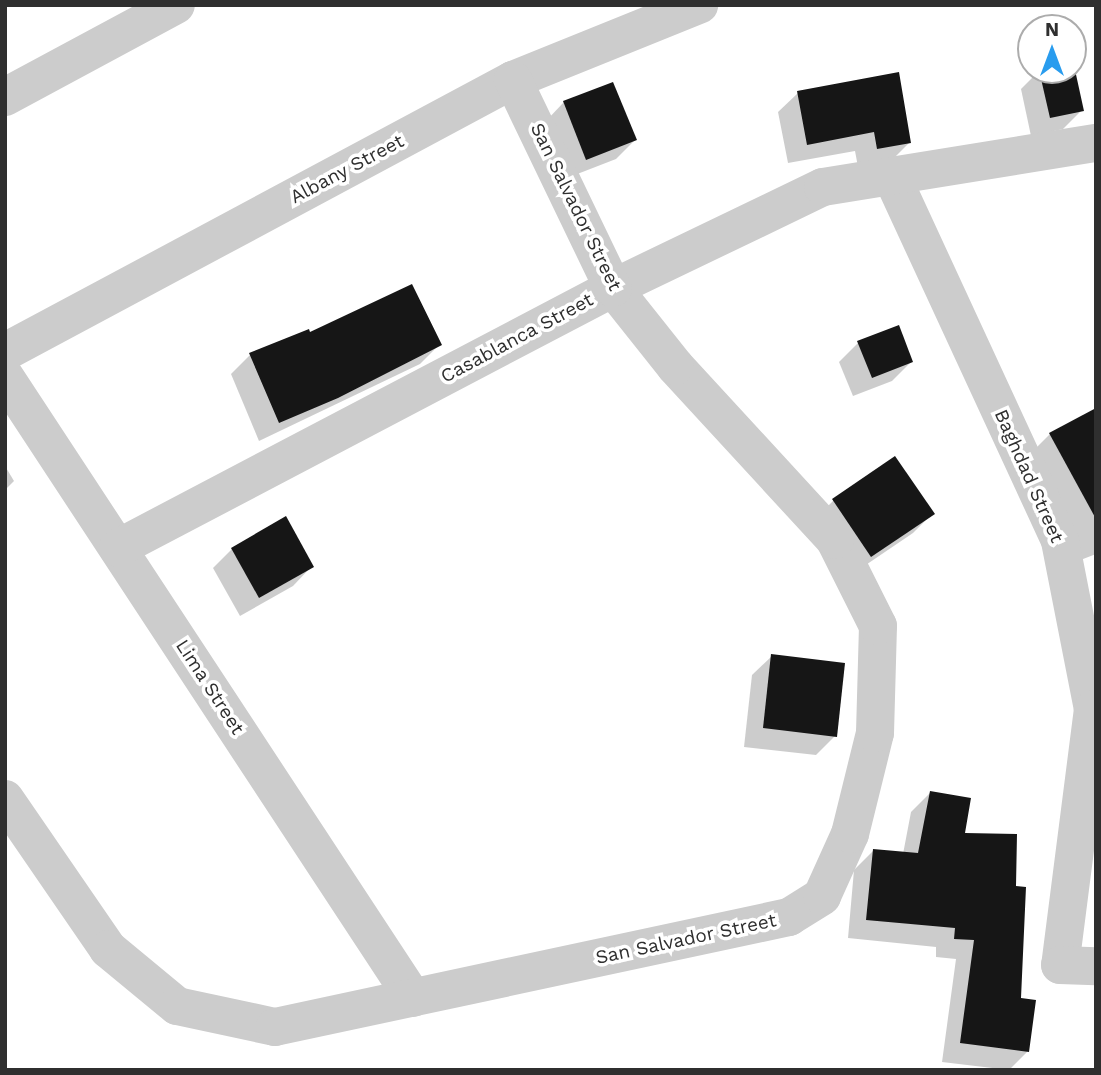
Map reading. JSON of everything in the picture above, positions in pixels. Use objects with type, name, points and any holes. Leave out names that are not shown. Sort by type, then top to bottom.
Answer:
[{"type":"street","points":[[5,97],[176,5]]},
{"type":"street","name":"Albany Street","points":[[5,352],[513,80],[699,5]]},
{"type":"street","name":"San Salvador Street","points":[[5,799],[108,949],[177,1006],[275,1027],[789,917],[822,896],[850,834],[875,733],[878,626],[835,540],[675,366],[613,288],[513,80]]},
{"type":"street","name":"Casablanca Street","points":[[118,548],[613,288],[823,187],[893,179],[1095,145]]},
{"type":"street","name":"Baghdad Street","points":[[893,179],[1060,541],[1093,709],[1060,965],[1096,966]]},
{"type":"street","name":"Lima Street","points":[[5,377],[413,998]]},
{"type":"building","points":[[899,72],[911,143],[877,149],[874,132],[807,145],[797,91]]},
{"type":"building","points":[[613,82],[637,140],[586,160],[563,101]]},
{"type":"building","points":[[1042,84],[1078,84],[1084,111],[1050,118]]},
{"type":"building","points":[[412,284],[442,345],[338,398],[279,423],[249,353],[309,329],[310,332]]},
{"type":"building","points":[[899,325],[913,362],[872,378],[857,341]]},
{"type":"building","points":[[1096,408],[1096,519],[1049,433]]},
{"type":"building","points":[[895,456],[935,514],[871,557],[832,499]]},
{"type":"building","points":[[286,516],[314,567],[259,598],[231,548]]},
{"type":"building","points":[[771,654],[845,663],[837,737],[763,728]]},
{"type":"building","points":[[930,791],[971,798],[965,833],[1017,834],[1016,886],[1026,887],[1021,998],[1036,1000],[1029,1052],[960,1043],[974,940],[954,939],[955,928],[866,920],[873,849],[918,853]]}]
